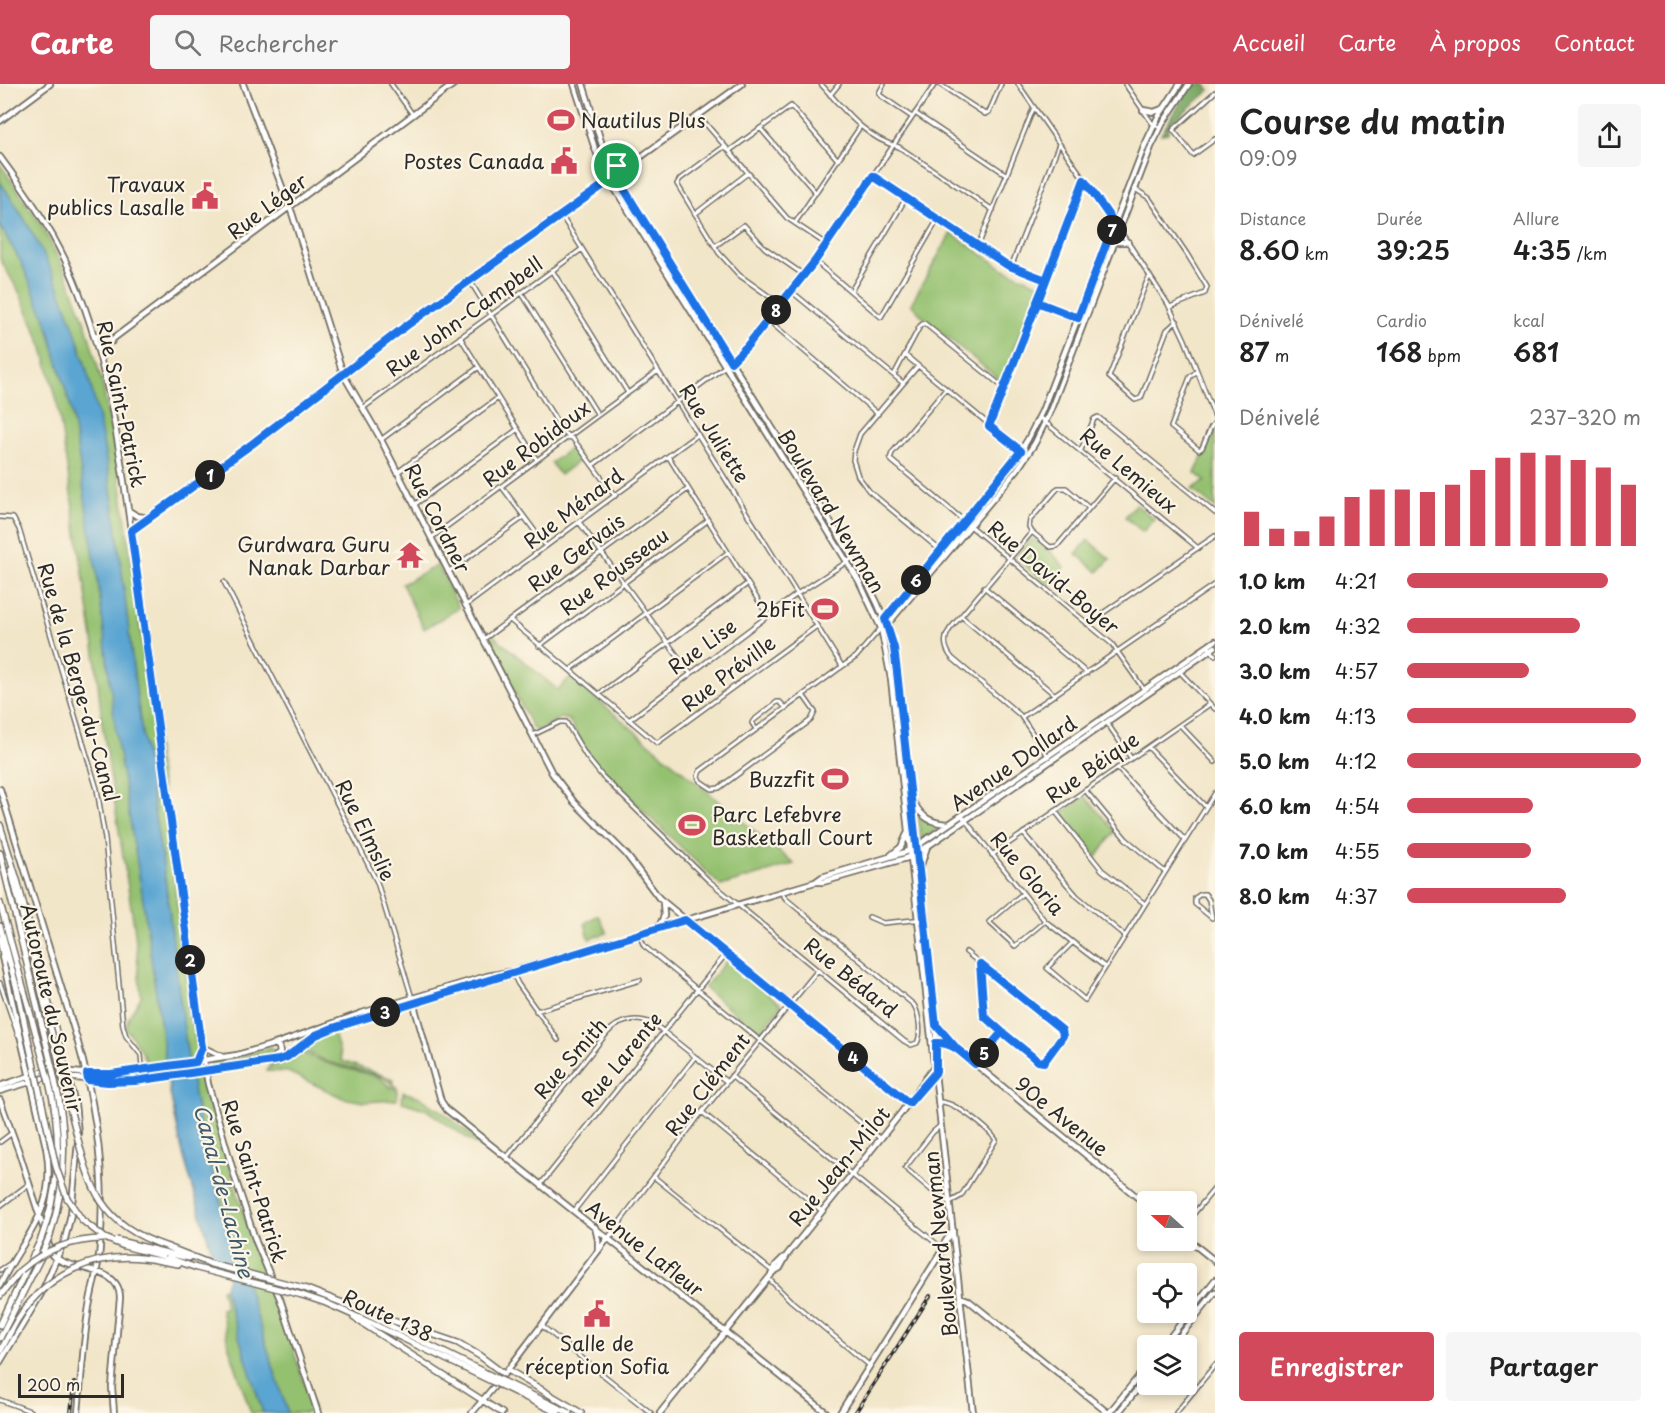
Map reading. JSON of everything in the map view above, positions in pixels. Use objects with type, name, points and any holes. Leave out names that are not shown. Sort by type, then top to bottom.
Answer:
[{"type":"highway","points":[[0,825],[90,1181],[100,1199],[117,1220],[134,1232],[211,1264]]},
{"type":"highway","points":[[2,833],[18,883],[67,1074]]},
{"type":"highway","name":"Autoroute du Souvenir","points":[[0,853],[48,1067]]},
{"type":"highway","name":"Autoroute du Souvenir","points":[[0,903],[63,1121],[64,1159],[61,1190],[50,1235],[0,1338]]},
{"type":"highway","points":[[0,926],[17,989],[58,1176],[74,1210],[90,1227],[110,1241],[197,1268]]},
{"type":"highway","points":[[0,939],[4,960]]},
{"type":"highway","name":"Autoroute du Souvenir","points":[[0,1324],[41,1239],[53,1194],[57,1164],[52,1081]]},
{"type":"highway","points":[[0,1296],[13,1278],[34,1260],[58,1247],[86,1240],[119,1241],[211,1264]]},
{"type":"highway","points":[[0,1352],[24,1310],[39,1293],[58,1278],[84,1265],[108,1258],[129,1257],[197,1268]]},
{"type":"highway","name":"Route 138","points":[[211,1264],[348,1305],[493,1379]]},
{"type":"highway","name":"Route 138","points":[[197,1268],[303,1292],[569,1413]]},
{"type":"highway","points":[[348,1305],[458,1343],[581,1413]]},
{"type":"highway","points":[[343,1310],[482,1400]]},
{"type":"highway","name":"Route 138","points":[[504,1384],[558,1413]]},
{"type":"main road","points":[[0,121],[50,84]]},
{"type":"main road","name":"Rue Cordner","points":[[243,84],[290,207],[344,374],[381,439],[546,765],[561,786],[626,854],[663,902],[909,1103]]},
{"type":"main road","name":"Rue Léger","points":[[98,350],[454,84]]},
{"type":"main road","name":"Boulevard Newman","points":[[574,84],[597,152],[610,180],[867,595],[881,628],[890,672],[973,1413]]},
{"type":"main road","name":"Boulevard Newman","points":[[583,84],[609,162],[616,176],[854,558],[886,621],[897,672],[912,800],[936,1025],[933,1041]]},
{"type":"main road","points":[[131,531],[742,84]]},
{"type":"main road","points":[[886,621],[892,609],[1021,451],[1039,417],[1154,125],[1180,84]]},
{"type":"main road","points":[[881,628],[946,555],[1027,456],[1046,421],[1160,128],[1189,84]]},
{"type":"main road","points":[[1143,110],[1154,112],[1164,108]]},
{"type":"main road","name":"Rue Saint-Patrick","points":[[0,157],[28,196],[57,244],[76,287],[98,350],[121,458],[129,511],[208,1084],[253,1235],[278,1293],[318,1413]]},
{"type":"main road","points":[[609,162],[617,166],[628,167]]},
{"type":"main road","points":[[1115,242],[1128,242]]},
{"type":"main road","points":[[93,334],[112,341]]},
{"type":"main road","points":[[129,511],[139,517],[150,518]]},
{"type":"main road","points":[[880,607],[892,609]]},
{"type":"main road","name":"Avenue Dollard","points":[[917,849],[928,846],[963,818],[1211,647],[1215,641]]},
{"type":"main road","points":[[0,789],[88,1077],[96,1128],[101,1228],[98,1272],[88,1312],[78,1413]]},
{"type":"main road","points":[[912,800],[926,819],[937,824],[950,824]]},
{"type":"main road","name":"Avenue Dollard","points":[[88,1077],[115,1082],[153,1079],[287,1057],[326,1030],[487,976],[512,972],[815,882],[823,882],[910,853],[950,824],[963,818]]},
{"type":"main road","points":[[889,857],[901,846],[908,832]]},
{"type":"main road","points":[[919,870],[928,846]]},
{"type":"main road","name":"Avenue Dollard","points":[[815,882],[822,877],[910,853]]},
{"type":"main road","points":[[658,928],[664,916],[663,902]]},
{"type":"main road","points":[[699,916],[697,924],[701,933]]},
{"type":"main road","points":[[0,952],[4,960],[24,1044],[49,1162],[48,1190],[39,1219],[0,1285]]},
{"type":"main road","name":"Avenue Dollard","points":[[88,1077],[224,1057],[275,1044],[338,1021],[412,1001]]},
{"type":"main road","name":"Rue Elmslie","points":[[412,1001],[444,1107]]},
{"type":"main road","name":"90e Avenue","points":[[936,1025],[957,1049],[1137,1197]]},
{"type":"main road","points":[[933,1041],[949,1040]]},
{"type":"main road","name":"90e Avenue","points":[[933,1041],[957,1049]]},
{"type":"main road","points":[[267,1062],[279,1054],[279,1048],[275,1044]]},
{"type":"main road","points":[[195,1062],[202,1047],[224,1057]]},
{"type":"main road","points":[[0,1091],[51,1070],[88,1077]]},
{"type":"main road","name":"Rue Jean-Milot","points":[[914,1095],[924,1086],[935,1070]]},
{"type":"main road","name":"Rue Jean-Milot","points":[[660,1413],[726,1332],[776,1265],[787,1255],[935,1070]]},
{"type":"main road","points":[[197,1073],[208,1084]]},
{"type":"main road","points":[[0,1362],[40,1296],[70,1219],[78,1140],[76,1113],[67,1074]]},
{"type":"main road","points":[[0,1086],[31,1078]]},
{"type":"main road","points":[[924,1086],[938,1091]]},
{"type":"main road","points":[[0,1100],[50,1252],[65,1264],[98,1272],[114,1281],[120,1291],[112,1386],[114,1413]]},
{"type":"main road","name":"Avenue Lafleur","points":[[444,1107],[827,1413]]},
{"type":"main road","points":[[595,1227],[598,1251]]},
{"type":"main road","points":[[840,1413],[953,1230]]},
{"type":"main road","name":"Rue Clément","points":[[472,1413],[542,1326],[608,1238]]},
{"type":"main road","points":[[1197,1247],[1215,1261]]},
{"type":"main road","points":[[943,1249],[949,1252],[956,1251]]},
{"type":"main road","points":[[1172,1335],[1215,1280]]},
{"type":"main road","points":[[1181,1335],[1215,1293]]},
{"type":"main road","points":[[960,1297],[968,1300],[1108,1413],[1137,1378]]},
{"type":"main road","points":[[1118,1413],[1124,1410],[1137,1392]]},
{"type":"main road","points":[[482,1400],[502,1413]]},
{"type":"street","points":[[391,84],[413,115]]},
{"type":"street","points":[[821,84],[860,127],[886,144],[899,147],[993,210]]},
{"type":"street","points":[[830,95],[839,84]]},
{"type":"street","points":[[885,84],[879,93],[881,96],[1007,175]]},
{"type":"street","points":[[593,465],[731,362],[815,261],[937,84],[985,114],[989,112],[1001,84]]},
{"type":"street","points":[[1018,84],[1128,242],[1170,307],[1215,417]]},
{"type":"street","points":[[1125,84],[1154,125],[1160,128]]},
{"type":"street","points":[[1215,92],[1173,129],[1193,155],[1215,139]]},
{"type":"street","points":[[729,151],[791,106],[838,160]]},
{"type":"street","points":[[978,246],[1034,107]]},
{"type":"street","points":[[699,116],[787,218],[826,244]]},
{"type":"street","points":[[795,224],[860,127]]},
{"type":"street","points":[[760,128],[816,193]]},
{"type":"street","points":[[1011,267],[1059,144]]},
{"type":"street","points":[[725,146],[677,182],[715,246],[739,275],[780,304]]},
{"type":"street","points":[[694,214],[749,173]]},
{"type":"street","points":[[873,176],[1011,267],[1046,280]]},
{"type":"street","points":[[989,426],[1084,180]]},
{"type":"street","points":[[1135,189],[1146,194],[1151,200],[1207,287],[1205,293],[1170,307]]},
{"type":"street","points":[[850,291],[906,198]]},
{"type":"street","name":"Rue Juliette","points":[[561,215],[842,666]]},
{"type":"street","points":[[815,261],[881,316],[938,219]]},
{"type":"street","points":[[715,246],[744,225],[765,248],[804,275]]},
{"type":"street","name":"Rue John-Campbell","points":[[363,408],[582,249]]},
{"type":"street","points":[[552,270],[628,393]]},
{"type":"street","points":[[1150,276],[1109,377],[1135,400],[1142,398],[1167,330],[1177,321]]},
{"type":"street","points":[[470,281],[564,432],[573,439],[615,496]]},
{"type":"street","points":[[791,291],[903,383]]},
{"type":"street","points":[[521,292],[598,415]]},
{"type":"street","points":[[1037,302],[1084,321]]},
{"type":"street","points":[[768,320],[878,414]]},
{"type":"street","points":[[894,375],[920,326],[925,324],[1004,388]]},
{"type":"street","points":[[460,336],[537,460]]},
{"type":"street","points":[[905,355],[1027,456]]},
{"type":"street","points":[[918,366],[860,434],[853,460],[858,476],[869,490],[946,555]]},
{"type":"street","points":[[381,439],[479,367]]},
{"type":"street","name":"Rue Robidoux","points":[[431,538],[658,371]]},
{"type":"street","points":[[1197,371],[1190,376],[1171,428],[1198,450],[1202,448],[1215,422]]},
{"type":"street","name":"Rue David-Boyer","points":[[946,389],[892,453],[890,459],[1118,651],[1145,692]]},
{"type":"street","points":[[397,472],[498,398]]},
{"type":"street","name":"Rue Lemieux","points":[[1039,417],[1198,548]]},
{"type":"street","points":[[1081,450],[1094,419],[1098,417],[1215,513]]},
{"type":"street","points":[[414,505],[518,429]]},
{"type":"street","name":"Rue Ménard","points":[[465,606],[698,434]]},
{"type":"street","points":[[668,456],[768,616]]},
{"type":"street","points":[[1090,508],[1066,488],[1060,487],[1030,520],[1029,527],[1050,547],[1057,546],[1090,508],[1115,478]]},
{"type":"street","points":[[502,487],[546,546]]},
{"type":"street","name":"Rue Gervais","points":[[482,640],[688,489]]},
{"type":"street","name":"Rue de la Berge-du-Canal","points":[[0,517],[12,518],[18,525],[95,780],[104,829],[123,1026],[126,1036],[141,1055],[143,1080]]},
{"type":"street","points":[[448,572],[524,517]]},
{"type":"street","name":"Rue Rousseau","points":[[539,646],[707,520]]},
{"type":"street","points":[[579,522],[691,673]]},
{"type":"street","points":[[1032,532],[946,634],[945,643],[949,654],[1022,717],[1050,758]]},
{"type":"street","points":[[1087,624],[1215,536]]},
{"type":"street","points":[[569,670],[727,553]]},
{"type":"street","name":"Rue Lise","points":[[629,720],[797,594],[854,558]]},
{"type":"street","name":"Rue Elmslie","points":[[224,582],[377,882],[412,1001]]},
{"type":"street","points":[[599,695],[747,584]]},
{"type":"street","points":[[1022,717],[1215,584]]},
{"type":"street","points":[[984,587],[1087,673]]},
{"type":"street","points":[[961,616],[1055,695]]},
{"type":"street","points":[[510,620],[629,720]]},
{"type":"street","name":"Rue Préville","points":[[629,720],[657,743],[662,741],[817,626]]},
{"type":"street","points":[[803,695],[815,712],[811,720],[719,788],[713,789],[701,782],[698,776],[700,771],[842,666],[856,657],[881,628]]},
{"type":"street","points":[[1211,647],[1215,655]]},
{"type":"street","points":[[1178,669],[1215,709]]},
{"type":"street","points":[[757,730],[752,721],[779,701],[786,708]]},
{"type":"street","name":"Rue Béique","points":[[992,855],[1210,704]]},
{"type":"street","points":[[1105,720],[1131,758]]},
{"type":"street","name":"Rue Bédard","points":[[531,736],[560,722],[566,722],[586,756],[602,776],[700,872],[906,1042],[913,1045],[917,1043],[920,1038],[916,1007],[786,899],[782,892]]},
{"type":"street","points":[[1179,725],[1215,762]]},
{"type":"street","points":[[1148,747],[1206,807]]},
{"type":"street","points":[[1117,768],[1185,840]]},
{"type":"street","points":[[1085,790],[1126,839],[1165,872]]},
{"type":"street","points":[[1072,943],[1047,968],[1085,1000],[1215,793]]},
{"type":"street","points":[[1055,811],[1102,870],[1145,904]]},
{"type":"street","name":"Rue Gloria","points":[[963,818],[1045,921],[1105,966]]},
{"type":"street","points":[[1023,833],[1077,896],[1125,936]]},
{"type":"street","points":[[1022,894],[988,922],[1015,946],[1045,921]]},
{"type":"street","points":[[1199,894],[1207,897],[1214,918],[1195,905],[1194,900],[1199,894]]},
{"type":"street","points":[[869,917],[883,923],[924,919]]},
{"type":"street","points":[[639,934],[644,946],[881,1139]]},
{"type":"street","points":[[966,952],[1064,1033],[1046,1061],[1041,1062],[984,1016],[980,964]]},
{"type":"street","name":"Rue Larente","points":[[541,1184],[726,954]]},
{"type":"street","name":"Rue Clément","points":[[608,1238],[615,1233],[623,1218],[702,1112],[818,970]]},
{"type":"street","points":[[512,972],[519,986],[558,1040]]},
{"type":"street","points":[[537,1011],[640,980]]},
{"type":"street","points":[[0,983],[19,1037],[24,1044]]},
{"type":"street","name":"Rue Smith","points":[[507,1157],[612,1028],[624,1021],[637,1020],[651,1023],[727,1082]]},
{"type":"street","points":[[975,1064],[1002,1032]]},
{"type":"street","points":[[574,1211],[695,1057]]},
{"type":"street","points":[[731,1076],[943,1249]]},
{"type":"street","points":[[939,1102],[946,1101],[958,1107],[996,1139],[961,1196],[950,1202],[943,1200],[905,1168],[933,1132],[942,1126]]},
{"type":"street","points":[[702,1112],[822,1211]]},
{"type":"street","points":[[0,1142],[12,1133]]},
{"type":"street","points":[[654,1177],[773,1272]]},
{"type":"street","points":[[0,1206],[29,1184]]},
{"type":"street","points":[[1197,1210],[1215,1188]]},
{"type":"street","points":[[0,1269],[11,1263]]},
{"type":"street","points":[[768,1278],[790,1300],[870,1365]]},
{"type":"street","points":[[542,1326],[651,1413]]},
{"type":"street","points":[[1176,1413],[1215,1365]]},
{"type":"street","points":[[0,1400],[30,1411]]},
{"type":"green space","points":[[1192,84],[1205,84],[1210,90],[1169,125],[1168,133],[1161,134]]},
{"type":"green space","points":[[0,164],[42,226],[67,275],[86,325],[102,382],[119,471],[198,1053],[193,1058],[196,1077],[206,1089],[250,1235],[277,1300],[314,1413],[251,1413],[228,1344],[221,1309],[226,1307],[221,1289],[224,1289],[228,1279],[223,1261],[213,1256],[206,1234],[181,1144],[167,1075],[149,1077],[147,1075],[148,1071],[165,1068],[165,1064],[146,1064],[142,1052],[126,1028],[128,1018],[141,997],[135,932],[102,723],[95,653],[57,401],[43,348],[20,294],[0,259]]},
{"type":"green space","points":[[951,233],[1004,269],[1039,284],[1001,381],[923,317],[911,304]]},
{"type":"green space","points":[[1215,430],[1215,508],[1192,489],[1205,481],[1195,473]]},
{"type":"green space","points":[[572,447],[581,459],[560,475],[551,463]]},
{"type":"green space","points":[[1136,504],[1154,519],[1143,532],[1125,517]]},
{"type":"green space","points":[[1034,539],[1050,551],[1065,567],[1049,586],[1017,559],[1023,547]]},
{"type":"green space","points":[[1088,540],[1110,559],[1098,572],[1076,554]]},
{"type":"green space","points":[[438,565],[459,608],[424,629],[402,584]]},
{"type":"green space","points":[[494,636],[558,690],[570,677],[794,864],[721,886],[605,774],[586,751],[569,720],[561,718],[537,731],[533,729],[489,641]]},
{"type":"green space","points":[[1085,796],[1115,831],[1097,857],[1061,813]]},
{"type":"green space","points":[[918,814],[927,822],[941,827],[921,839]]},
{"type":"green space","points":[[598,915],[607,933],[589,939],[585,923]]},
{"type":"green space","points":[[727,960],[782,1005],[760,1033],[704,988]]},
{"type":"green space","points":[[333,1030],[342,1061],[393,1079],[392,1084],[381,1076],[328,1062],[303,1050],[292,1056],[319,1036]]},
{"type":"green space","points":[[271,1047],[276,1052],[273,1056],[211,1068],[211,1063],[235,1059]]},
{"type":"green space","points":[[303,1053],[329,1064],[379,1077],[390,1087],[398,1090],[397,1100],[364,1102],[343,1098],[288,1072],[267,1071],[269,1067],[288,1062]]},
{"type":"green space","points":[[403,1092],[420,1097],[440,1110],[485,1146],[479,1143],[477,1145],[425,1109],[402,1102]]},
{"type":"water","points":[[0,182],[36,239],[64,299],[84,361],[100,425],[195,1099],[209,1161],[240,1261],[238,1265],[247,1285],[288,1413],[263,1413],[224,1289],[228,1279],[223,1261],[213,1256],[182,1151],[169,1087],[142,893],[117,742],[98,582],[71,409],[47,323],[21,262],[0,226]]},
{"type":"railway","points":[[855,1413],[930,1296]]},
{"type":"railway","points":[[71,1413],[74,1383]]},
{"type":"place","name":"Nautilus Plus","points":[[561,120]]},
{"type":"place","name":"Postes Canada","points":[[564,161]]},
{"type":"place","name":"Travaux publics Lasalle","points":[[205,196]]},
{"type":"place","name":"Gurdwara Guru Nanak Darbar","points":[[410,555]]},
{"type":"place","name":"2bFit","points":[[825,609]]},
{"type":"place","name":"Buzzfit","points":[[835,779]]},
{"type":"place","name":"Parc Lefebvre Basketball Court","points":[[692,825]]},
{"type":"place","name":"Salle de réception Sofia","points":[[597,1314]]},
{"type":"route","points":[[617,166],[609,162],[616,176],[406,326],[252,444],[131,531],[152,668],[202,1047],[196,1062],[111,1074],[87,1074],[88,1080],[135,1081],[282,1059],[316,1035],[333,1028],[685,920],[909,1103],[936,1072],[936,1043],[957,1049],[975,1064],[1002,1032],[1038,1061],[1044,1062],[1063,1036],[1062,1030],[980,964],[984,1016],[1002,1032],[978,1060],[975,1064],[972,1061],[957,1049],[936,1025],[894,648],[885,619],[1021,451],[989,426],[1035,309],[1037,302],[1046,280],[1084,180],[1114,223],[1078,318],[1037,302],[1046,280],[1007,265],[873,176],[815,261],[747,346],[731,362],[616,176],[628,167],[617,166]]},
{"type":"water label","name":"Canal-de-Lachine","points":[[225,1191]]}]
